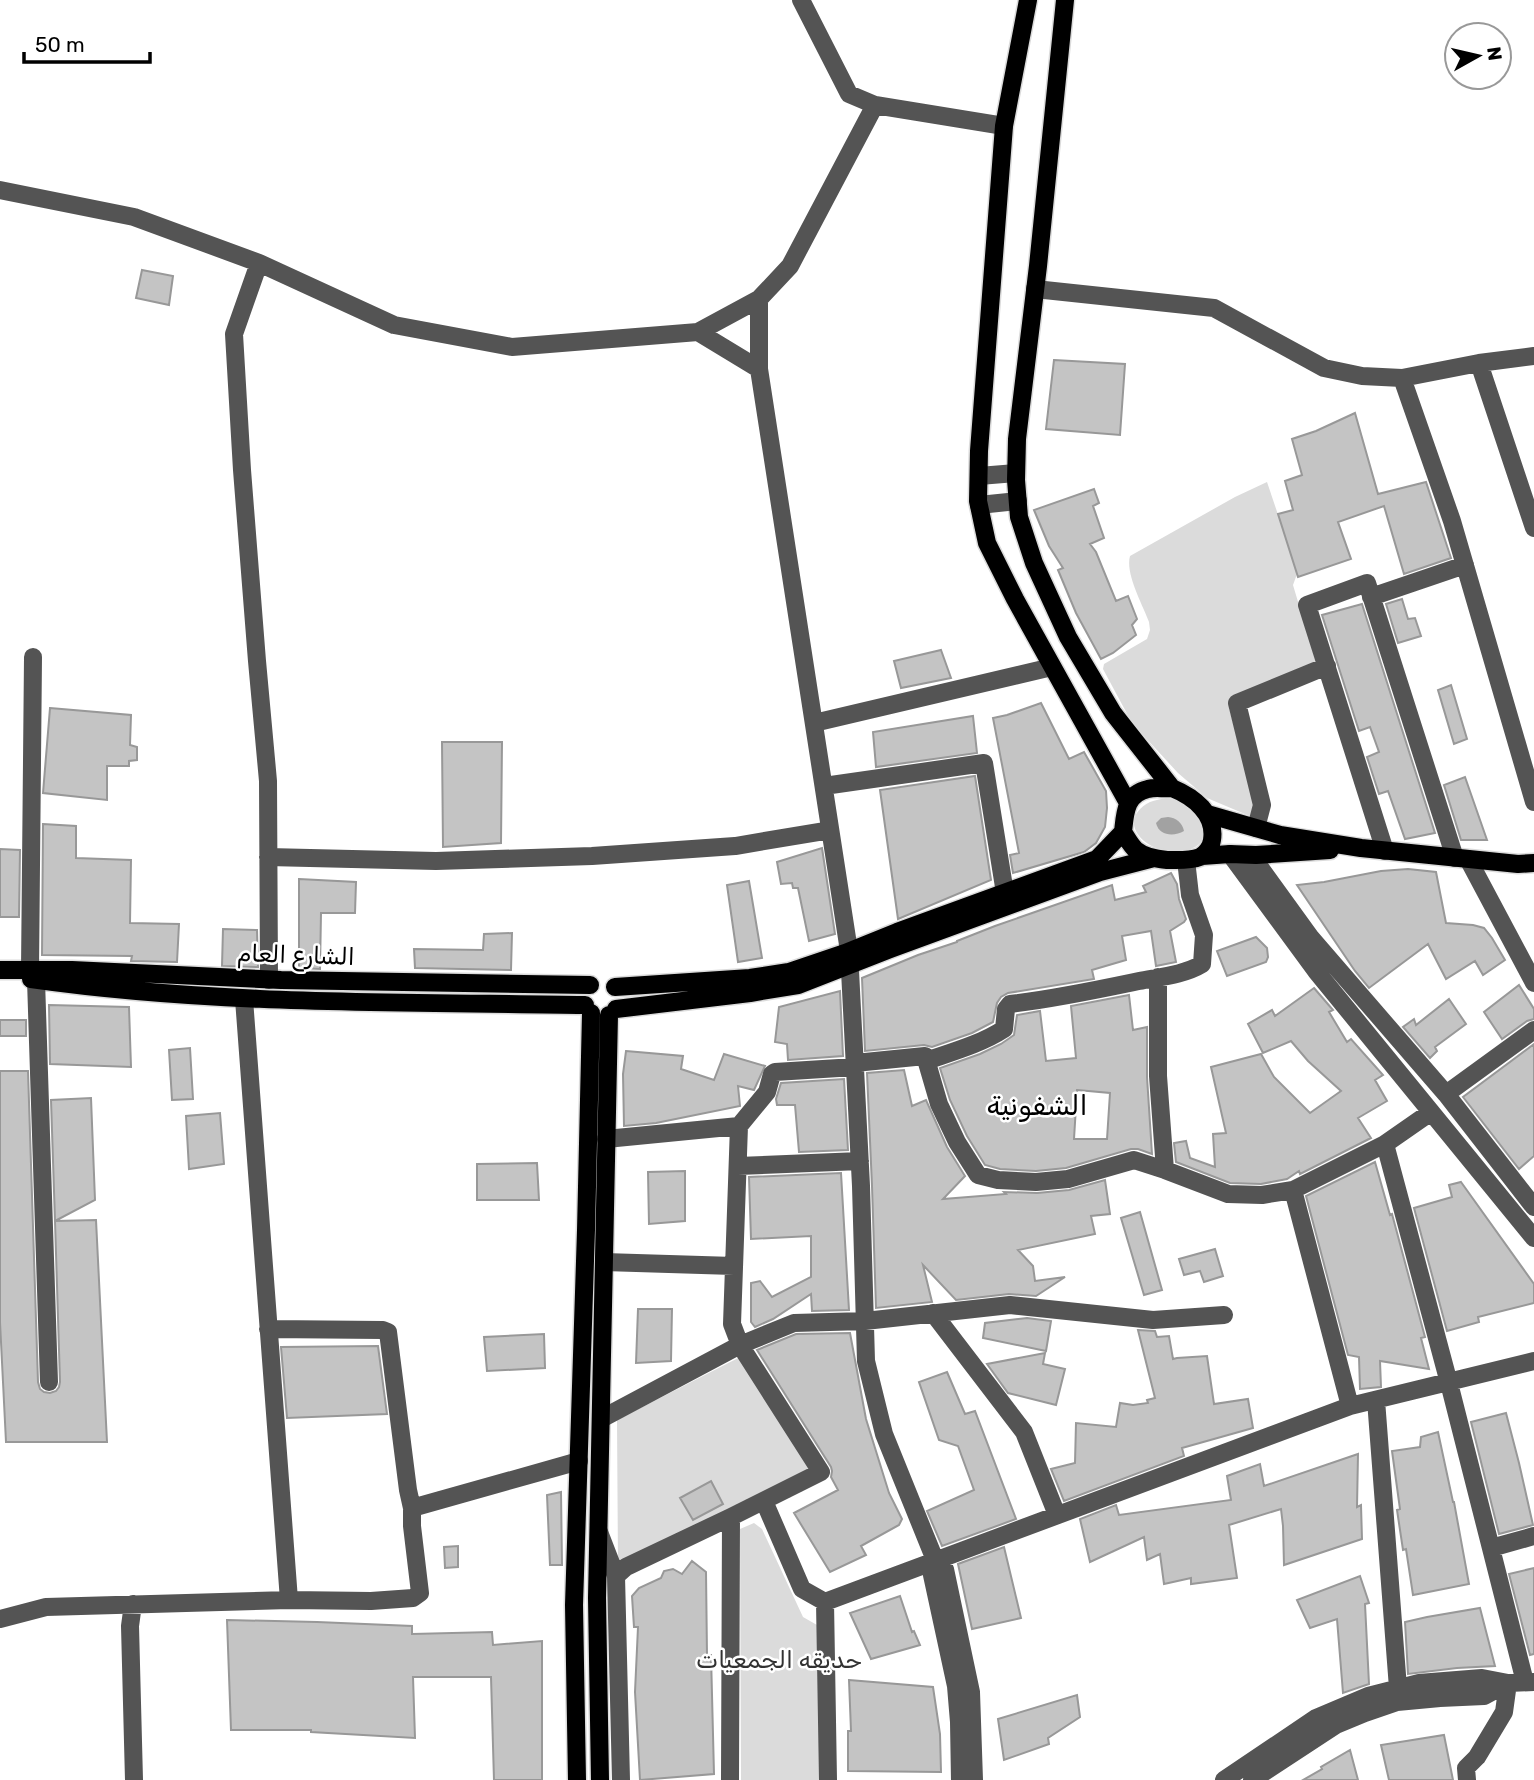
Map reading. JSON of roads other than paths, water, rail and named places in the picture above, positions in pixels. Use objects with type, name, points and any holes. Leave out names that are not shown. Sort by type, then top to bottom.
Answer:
[{"type":"main road","points":[[1028,0],[1004,127],[979,506],[987,543],[1128,803]]},
{"type":"main road","points":[[1065,0],[1017,439],[1019,517],[1034,563],[1068,637],[1113,713],[1172,788]]},
{"type":"main road","points":[[849,958],[1005,892],[1097,859],[1123,832],[1128,803],[1147,789],[1172,788],[1180,791],[1198,803],[1207,814],[1212,825],[1211,845],[1194,858]]},
{"type":"main road","points":[[1207,814],[1280,835],[1361,848],[1529,867]]},
{"type":"main road","points":[[1123,832],[1136,850],[1154,858]]},
{"type":"main road","points":[[600,1780],[597,1598],[606,1139],[600,1010],[585,994],[590,985],[600,981],[615,987],[750,978],[789,972],[849,958],[1100,872],[1154,858],[1361,848]]},
{"type":"main road","name":"الشارع العام","points":[[0,972],[33,975],[81,986],[244,999],[600,1010],[797,985],[849,958]]},
{"type":"main road","name":"الشارع العام","points":[[33,975],[72,970],[269,979],[590,985]]},
{"type":"main road","points":[[600,1010],[619,1000],[615,987]]},
{"type":"main road","points":[[576,1780],[574,1605],[600,1010]]},
{"type":"street","points":[[801,0],[849,94],[876,105],[1004,127]]},
{"type":"street","points":[[0,190],[134,217],[260,263],[394,325],[512,347],[698,332],[759,299],[790,266],[876,105]]},
{"type":"street","points":[[260,263],[234,334],[242,470],[268,781],[269,979]]},
{"type":"street","points":[[1035,289],[1214,308],[1324,368],[1362,376],[1402,378],[1479,363],[1534,356]]},
{"type":"street","points":[[759,299],[759,369],[849,958],[860,1161],[866,1361],[884,1434],[935,1560],[945,1569],[971,1692],[974,1780]]},
{"type":"street","points":[[698,332],[759,369]]},
{"type":"street","points":[[1479,363],[1534,528]]},
{"type":"street","points":[[1402,378],[1452,521],[1534,802]]},
{"type":"street","points":[[979,476],[1016,473]]},
{"type":"street","points":[[979,506],[1017,501]]},
{"type":"street","points":[[1371,597],[1465,565]]},
{"type":"street","points":[[1385,851],[1307,605],[1367,583],[1462,859],[1534,983]]},
{"type":"street","points":[[33,657],[33,975],[49,1382]]},
{"type":"street","points":[[814,723],[1052,667]]},
{"type":"street","points":[[1256,828],[1262,805],[1237,703],[1327,667]]},
{"type":"street","points":[[824,786],[984,763],[1005,892]]},
{"type":"street","points":[[268,857],[436,861],[592,856],[735,846],[830,831]]},
{"type":"street","points":[[1230,854],[1316,971],[1534,1238]]},
{"type":"street","points":[[1251,855],[1311,937],[1446,1094],[1534,1207]]},
{"type":"street","points":[[926,1061],[964,1048],[1004,1029],[1006,1009],[1010,1004],[1192,970],[1202,964],[1203,935],[1190,895],[1194,858]]},
{"type":"street","points":[[1157,977],[1158,1076],[1166,1170]]},
{"type":"street","points":[[244,999],[289,1600]]},
{"type":"street","points":[[1446,1094],[1534,1030]]},
{"type":"street","points":[[616,1576],[626,1567],[821,1472],[740,1345],[732,1324],[739,1126],[767,1092],[775,1072],[925,1056],[939,1104],[957,1142],[978,1175],[998,1180],[1068,1180],[1134,1160],[1228,1194],[1262,1195],[1293,1190],[1385,1144],[1432,1112]]},
{"type":"street","points":[[606,1139],[739,1126]]},
{"type":"street","points":[[1385,1144],[1449,1383],[1522,1682],[1477,1757],[1466,1768],[1468,1780]]},
{"type":"street","points":[[737,1166],[860,1161]]},
{"type":"street","points":[[1293,1190],[1350,1406]]},
{"type":"street","points":[[604,1262],[734,1266]]},
{"type":"street","points":[[601,1419],[740,1345],[794,1323],[865,1321],[1010,1304],[1153,1320],[1224,1315]]},
{"type":"street","points":[[933,1313],[1024,1432],[1057,1515]]},
{"type":"street","points":[[0,1619],[46,1607],[289,1600],[371,1601],[413,1598],[420,1593],[412,1508],[388,1332],[268,1329]]},
{"type":"street","points":[[825,1602],[1350,1406],[1534,1362]]},
{"type":"street","points":[[1376,1400],[1398,1688]]},
{"type":"street","points":[[412,1508],[579,1461]]},
{"type":"street","points":[[764,1501],[802,1589],[825,1602]]},
{"type":"street","points":[[730,1780],[731,1517]]},
{"type":"street","points":[[599,1532],[616,1576],[621,1780]]},
{"type":"street","points":[[1491,1548],[1534,1536]]},
{"type":"street","points":[[935,1560],[932,1575],[956,1686],[960,1780]]},
{"type":"street","points":[[825,1602],[828,1780]]},
{"type":"street","points":[[133,1604],[130,1626],[134,1780]]},
{"type":"street","points":[[1224,1780],[1316,1718],[1368,1696],[1419,1683],[1482,1678],[1522,1682]]},
{"type":"street","points":[[1252,1780],[1336,1725],[1366,1713],[1397,1702],[1484,1696],[1522,1682]]},
{"type":"district","name":"الشفونية","points":[[1037,1105]]},
{"type":"park label","name":"حديقه الجمعيات","points":[[779,1660]]}]
